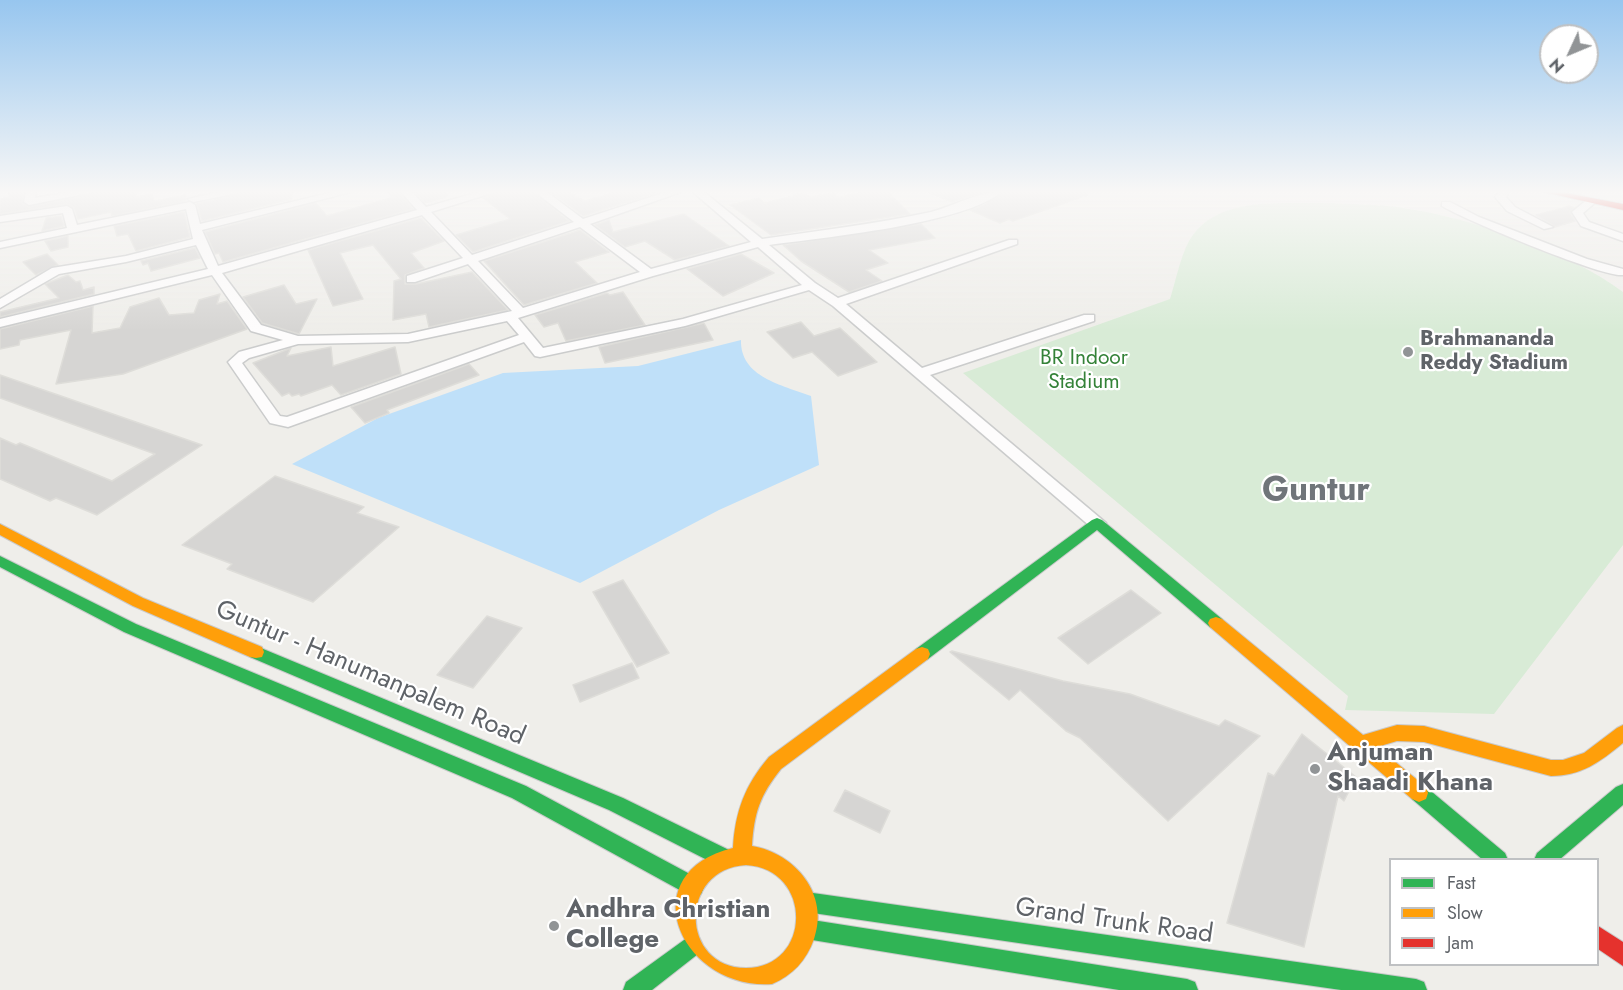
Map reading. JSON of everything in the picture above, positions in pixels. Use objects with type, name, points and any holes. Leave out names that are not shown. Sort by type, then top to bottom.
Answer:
[{"type":"main road","points":[[742,855],[744,804],[755,784],[775,763],[1097,523],[1496,858]]},
{"type":"main road","name":"Guntur - Hanumanpalem Road","points":[[0,529],[138,602],[605,799],[724,858]]},
{"type":"main road","points":[[0,561],[130,628],[519,792],[694,887]]},
{"type":"main road","points":[[1359,744],[1397,733],[1424,734],[1551,768],[1570,769],[1584,763],[1623,733]]},
{"type":"main road","points":[[1546,858],[1623,793]]},
{"type":"main road","points":[[760,855],[777,862],[792,873],[802,889],[806,902],[806,928],[798,947],[771,982],[728,977],[715,972],[701,962],[692,947],[685,927],[686,906],[694,887],[706,871],[724,858],[760,855]]},
{"type":"main road","name":"Grand Trunk Road","points":[[806,902],[1416,990]]},
{"type":"main road","points":[[806,928],[1186,990]]},
{"type":"main road","points":[[1601,939],[1623,955]]},
{"type":"main road","points":[[1601,939],[1623,965]]},
{"type":"main road","points":[[634,990],[692,947]]},
{"type":"main road","points":[[716,990],[728,977]]},
{"type":"street","points":[[0,245],[31,238]]},
{"type":"street","points":[[0,323],[215,271],[333,238]]},
{"type":"street","points":[[451,238],[516,314],[526,337],[540,353],[685,322],[811,286]]},
{"type":"street","points":[[411,279],[537,238]]},
{"type":"street","points":[[602,238],[649,273]]},
{"type":"street","points":[[755,238],[811,286],[837,303],[1097,523]]},
{"type":"street","points":[[526,337],[288,422],[275,420],[235,362],[244,356],[297,340],[408,338],[516,314],[649,273],[761,243],[794,238]]},
{"type":"street","points":[[1525,238],[1583,263],[1621,273]]},
{"type":"street","points":[[1543,238],[1621,273]]},
{"type":"street","points":[[0,304],[56,271],[126,259],[199,241],[215,271],[256,328],[297,340]]},
{"type":"street","points":[[837,303],[1013,242]]},
{"type":"street","points":[[921,373],[1089,318]]},
{"type":"green space","name":"BR Indoor Stadium","points":[[1191,238],[1518,238],[1575,263],[1623,292],[1623,545],[1494,714],[1345,710],[1348,696],[963,373],[1170,299]]},
{"type":"water","points":[[741,340],[747,363],[755,371],[776,383],[811,396],[819,465],[719,510],[580,583],[292,464],[378,418],[503,373],[638,366]]},
{"type":"building","points":[[68,238],[68,247],[51,251],[45,241]]},
{"type":"building","points":[[130,238],[185,238],[136,251]]},
{"type":"building","points":[[208,238],[308,238],[223,262],[219,253],[215,254]]},
{"type":"building","points":[[350,238],[441,238],[444,241],[411,253],[424,268],[405,275],[405,284],[416,284],[472,272],[508,310],[429,327],[426,314],[393,320],[394,281],[401,279],[373,245],[340,253],[363,299],[333,306],[308,250]]},
{"type":"building","points":[[459,238],[516,238],[473,252]]},
{"type":"building","points":[[555,238],[591,238],[609,252],[575,262],[597,283],[524,305],[484,261]]},
{"type":"building","points":[[613,238],[718,238],[729,246],[675,260],[645,241],[625,247]]},
{"type":"building","points":[[828,238],[934,238],[869,250],[888,263],[866,270],[882,281],[849,292],[801,261],[783,245]]},
{"type":"building","points":[[195,248],[200,258],[151,271],[148,263],[143,265],[141,261]]},
{"type":"building","points":[[47,254],[58,265],[36,275],[23,262]]},
{"type":"building","points":[[741,254],[774,273],[723,296],[687,269]]},
{"type":"building","points":[[68,275],[76,282],[80,281],[83,290],[94,287],[94,294],[0,317],[0,312],[59,298],[45,284]]},
{"type":"building","points":[[284,285],[296,304],[317,299],[299,334],[262,323],[243,297]]},
{"type":"building","points":[[623,292],[645,325],[566,341],[558,323],[544,327],[535,315],[607,293],[610,295]]},
{"type":"building","points":[[220,294],[217,304],[227,301],[247,329],[123,374],[56,384],[71,330],[20,340],[19,345],[0,349],[0,329],[93,306],[92,333],[120,328],[130,307],[159,298],[169,315],[194,313],[199,300]]},
{"type":"building","points":[[801,322],[814,336],[840,328],[877,362],[838,376],[812,352],[793,358],[767,332]]},
{"type":"building","points":[[704,323],[713,340],[605,363],[599,347]]},
{"type":"building","points":[[331,347],[333,366],[395,347],[401,374],[341,395],[332,385],[301,396],[299,394],[292,396],[289,393],[282,396],[253,363],[291,348],[287,356]]},
{"type":"building","points":[[469,364],[479,375],[387,410],[389,413],[365,423],[351,407]]},
{"type":"building","points":[[0,375],[202,445],[97,515],[56,498],[50,501],[0,479],[0,438],[16,445],[20,443],[112,481],[155,454],[0,398]]},
{"type":"building","points":[[275,476],[364,507],[357,513],[399,527],[313,602],[227,569],[232,564],[182,545]]},
{"type":"building","points":[[623,580],[669,653],[637,667],[593,592]]},
{"type":"building","points":[[1131,590],[1161,613],[1088,664],[1058,638]]},
{"type":"building","points":[[487,616],[522,628],[473,688],[437,675]]},
{"type":"building","points":[[950,652],[1063,681],[1130,694],[1219,726],[1225,720],[1260,736],[1168,821],[1080,738],[1066,731],[1020,690],[1009,700]]},
{"type":"building","points":[[632,663],[639,678],[580,702],[573,685]]},
{"type":"building","points":[[1302,734],[1356,777],[1344,801],[1338,796],[1304,947],[1227,923],[1268,773],[1274,776]]},
{"type":"building","points":[[845,790],[890,811],[880,833],[834,811]]},
{"type":"traffic: fast","points":[[922,654],[1097,523],[1216,623]]},
{"type":"traffic: fast","points":[[0,561],[130,628],[519,792],[694,887]]},
{"type":"traffic: fast","points":[[256,652],[616,804],[724,858]]},
{"type":"traffic: fast","points":[[1419,793],[1496,858]]},
{"type":"traffic: fast","points":[[1546,858],[1623,793]]},
{"type":"traffic: fast","points":[[806,902],[1416,990]]},
{"type":"traffic: fast","points":[[806,929],[1187,990]]},
{"type":"traffic: fast","points":[[634,990],[691,947]]},
{"type":"traffic: slow","points":[[0,529],[138,602],[256,652]]},
{"type":"traffic: slow","points":[[1216,623],[1419,793]]},
{"type":"traffic: slow","points":[[742,855],[748,805],[765,774],[775,763],[922,654]]},
{"type":"traffic: slow","points":[[1359,744],[1397,733],[1424,734],[1551,768],[1563,768],[1590,759],[1623,733]]},
{"type":"traffic: slow","points":[[746,856],[769,860],[789,874],[803,894],[807,917],[803,940],[789,960],[769,974],[746,978],[723,974],[703,960],[689,940],[685,917],[689,894],[703,874],[723,860],[746,856]]},
{"type":"traffic: jam","points":[[1599,937],[1623,955]]},
{"type":"place","name":"Brahmananda Reddy Stadium","points":[[1408,352]]},
{"type":"place","name":"Anjuman Shaadi Khana","points":[[1315,769]]},
{"type":"place","name":"Andhra Christian College","points":[[554,926]]},
{"type":"district","name":"Guntur","points":[[1316,492]]}]
